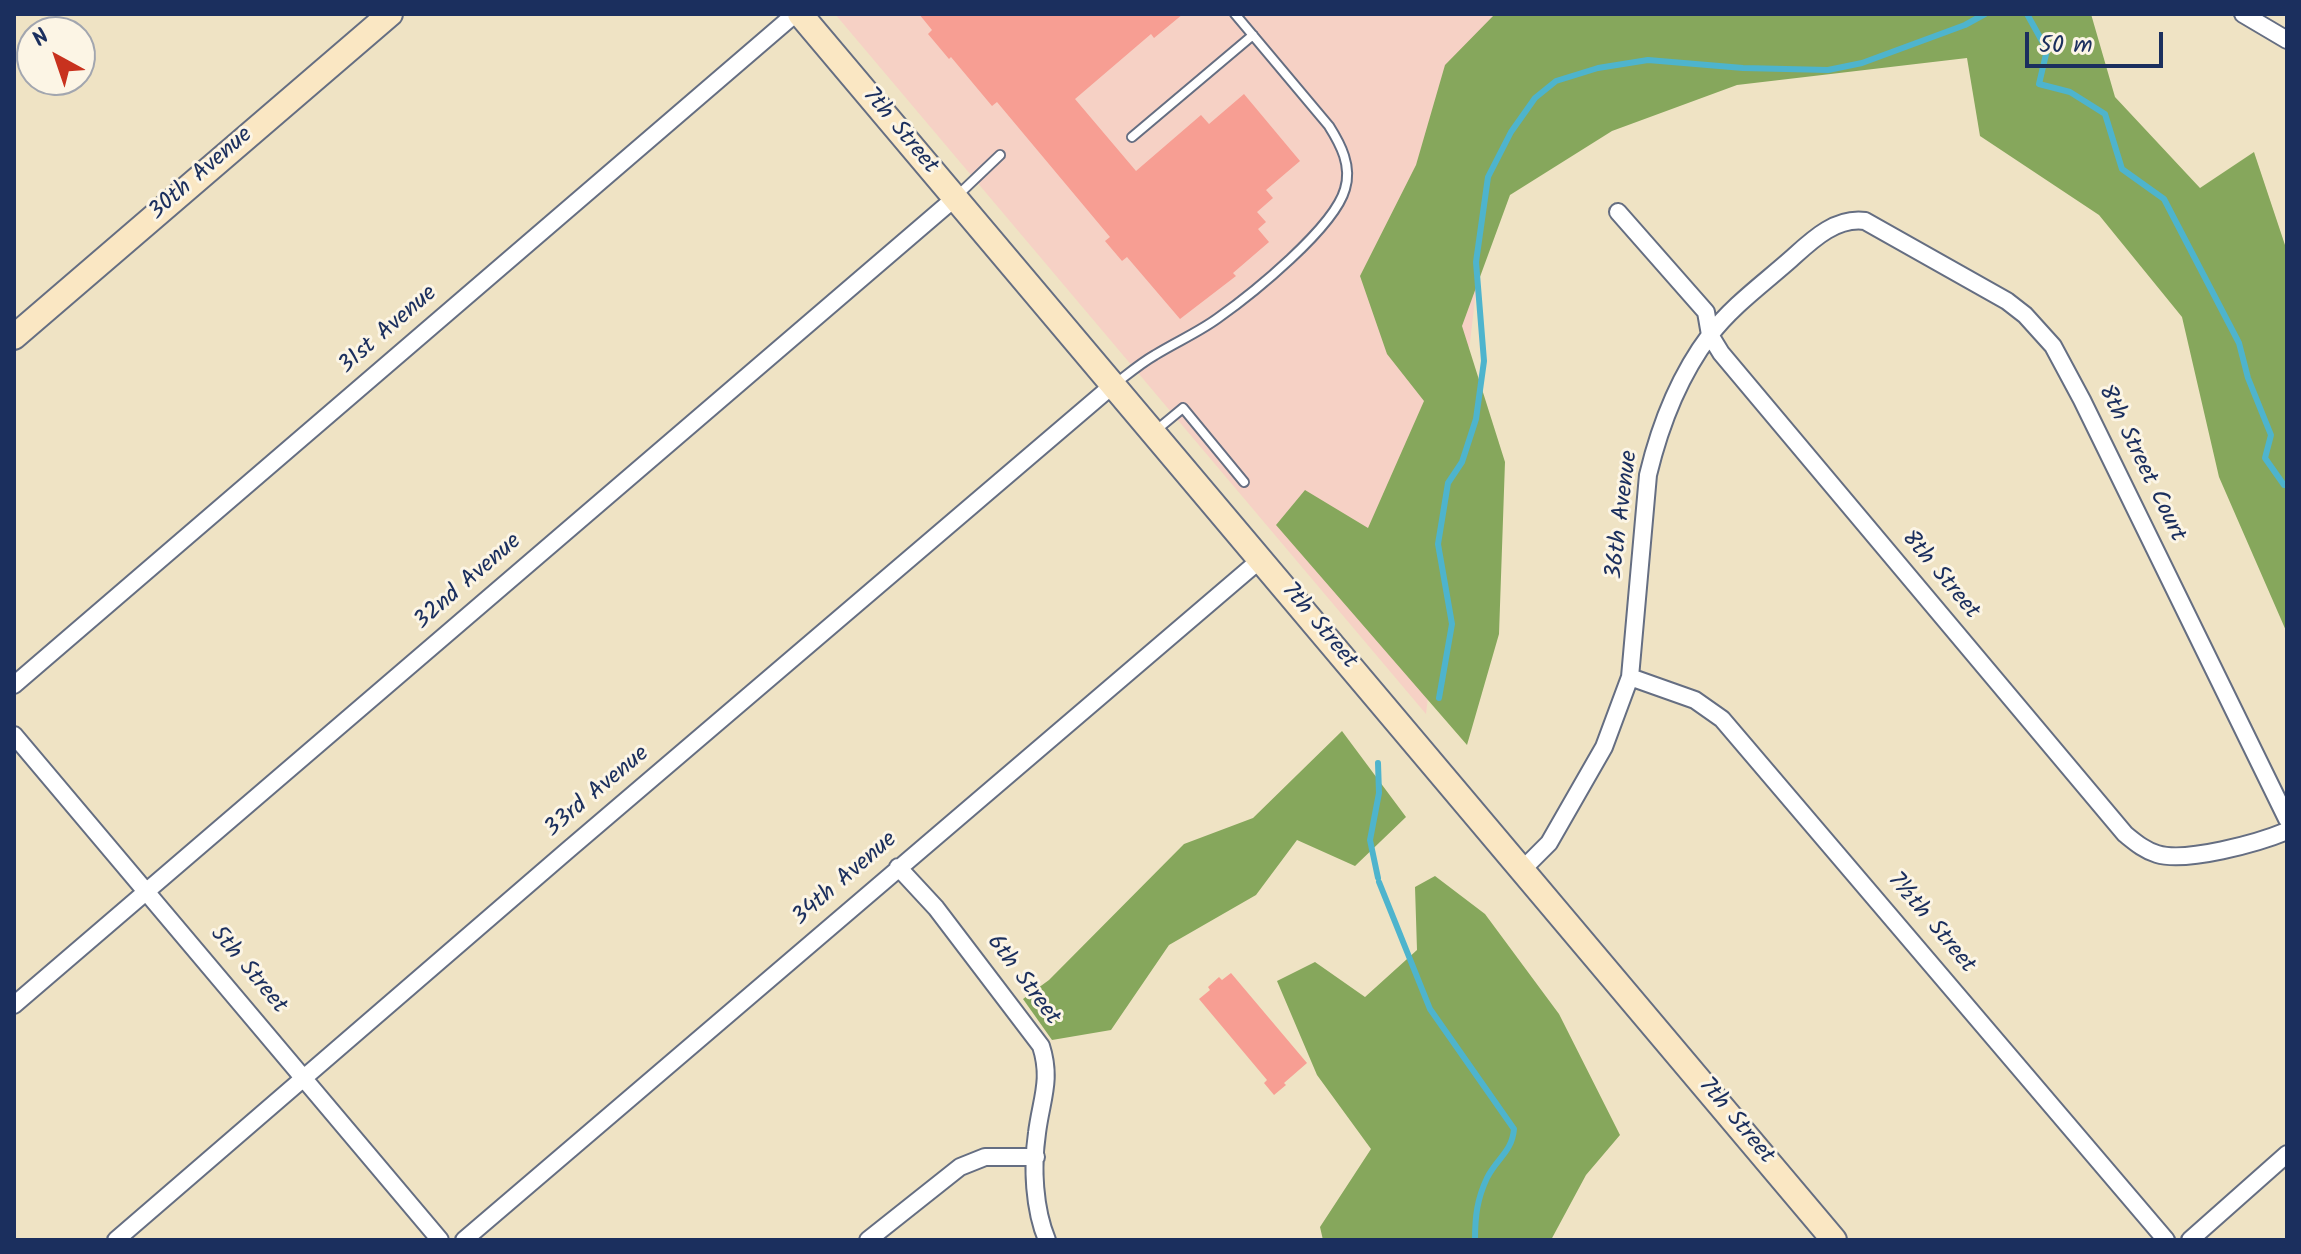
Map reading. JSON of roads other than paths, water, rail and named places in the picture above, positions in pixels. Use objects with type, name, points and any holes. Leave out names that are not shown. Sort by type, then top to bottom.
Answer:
[{"type":"main road","name":"30th Avenue","points":[[14,337],[390,14]]},
{"type":"main road","name":"7th Street","points":[[798,14],[1834,1240]]},
{"type":"street","name":"31st Avenue","points":[[14,685],[798,14]]},
{"type":"street","points":[[2243,14],[2287,40]]},
{"type":"street","name":"32nd Avenue","points":[[14,1005],[955,198]]},
{"type":"street","name":"8th Street","points":[[1618,212],[1706,312],[1710,335],[1721,353],[2125,834],[2143,848],[2159,855],[2172,856],[2223,850],[2287,831]]},
{"type":"street","name":"36th Avenue","points":[[1522,870],[1549,843],[1604,747],[1630,677],[1648,475],[1676,391],[1710,335],[1735,308],[1813,240],[1854,219]]},
{"type":"street","name":"8th Street Court","points":[[1854,219],[1865,221],[2007,301],[2040,328],[2053,346],[2287,819]]},
{"type":"street","name":"33rd Avenue","points":[[116,1240],[1113,385]]},
{"type":"street","name":"34th Avenue","points":[[464,1240],[1261,559]]},
{"type":"street","name":"7½th Street","points":[[1630,677],[1695,700],[1722,719],[2166,1240]]},
{"type":"street","name":"5th Street","points":[[14,735],[440,1240]]},
{"type":"street","name":"6th Street","points":[[898,867],[936,908],[1041,1046],[1048,1070],[1036,1136],[1035,1179],[1047,1240]]},
{"type":"street","points":[[2190,1240],[2287,1154]]},
{"type":"street","points":[[868,1240],[960,1167],[985,1157],[1036,1157]]},
{"type":"lane","points":[[1113,385],[1153,356],[1218,319],[1297,253],[1322,229],[1345,188],[1347,164],[1340,143],[1235,14]]},
{"type":"lane","points":[[1132,137],[1253,35]]},
{"type":"lane","points":[[955,198],[1000,155]]},
{"type":"lane","points":[[1154,433],[1183,408],[1244,482]]},
{"type":"waterway","points":[[1439,698],[1452,624],[1438,544],[1448,483],[1462,462],[1476,419],[1484,361],[1476,262],[1488,177],[1511,132],[1535,98],[1556,81],[1598,68],[1648,60],[1743,68],[1828,70],[1862,63],[1965,25],[1985,14]]},
{"type":"waterway","points":[[2027,14],[2047,50],[2039,84],[2070,92],[2105,114],[2122,169],[2164,199],[2239,343],[2248,378],[2271,435],[2265,458],[2287,485]]},
{"type":"waterway","points":[[1378,763],[1379,793],[1370,840],[1378,878]]},
{"type":"waterway","points":[[1379,882],[1430,1009],[1514,1129],[1510,1144],[1491,1171],[1481,1193],[1475,1240]]}]
